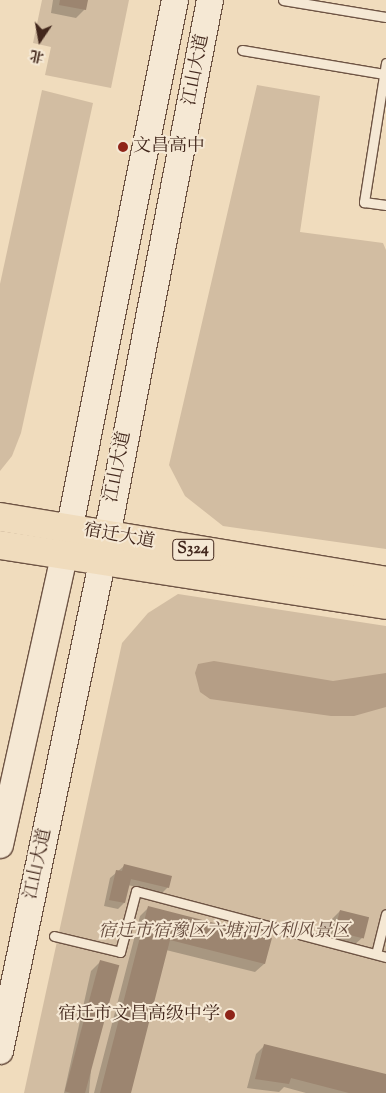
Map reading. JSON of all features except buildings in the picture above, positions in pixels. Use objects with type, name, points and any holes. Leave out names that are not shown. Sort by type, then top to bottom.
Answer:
[{"type":"main road","name":"江山大道","points":[[0,844],[70,529],[175,0]]},
{"type":"main road","name":"江山大道","points":[[0,1051],[102,562],[210,0]]},
{"type":"main road","name":"宿迁大道","points":[[0,517],[386,581]]},
{"type":"main road","name":"宿迁大道","points":[[0,545],[386,604]]},
{"type":"lane","points":[[282,0],[386,17]]},
{"type":"lane","points":[[242,50],[384,74]]},
{"type":"lane","points":[[386,63],[364,202],[386,206]]},
{"type":"lane","points":[[54,936],[120,952],[136,891],[386,957]]},
{"type":"lane","points":[[376,954],[386,914]]},
{"type":"green space","points":[[42,0],[129,0],[111,88],[45,75],[51,47],[33,43]]},
{"type":"green space","points":[[257,85],[320,96],[300,232],[383,243],[386,250],[386,549],[223,526],[185,496],[169,465]]},
{"type":"green space","points":[[42,90],[93,103],[21,433],[12,456],[0,471],[0,284]]},
{"type":"green space","name":"宿迁市宿豫区六塘河水利风景区","points":[[178,594],[386,626],[386,1093],[24,1093],[122,643],[148,613]]},
{"type":"shaded area","points":[[214,661],[333,681],[386,673],[386,707],[354,716],[331,716],[210,699],[200,692],[195,673],[198,664]]},
{"type":"place","name":"文昌高中","points":[[123,147]]},
{"type":"place","name":"宿迁市文昌高级中学","points":[[230,1015]]}]
